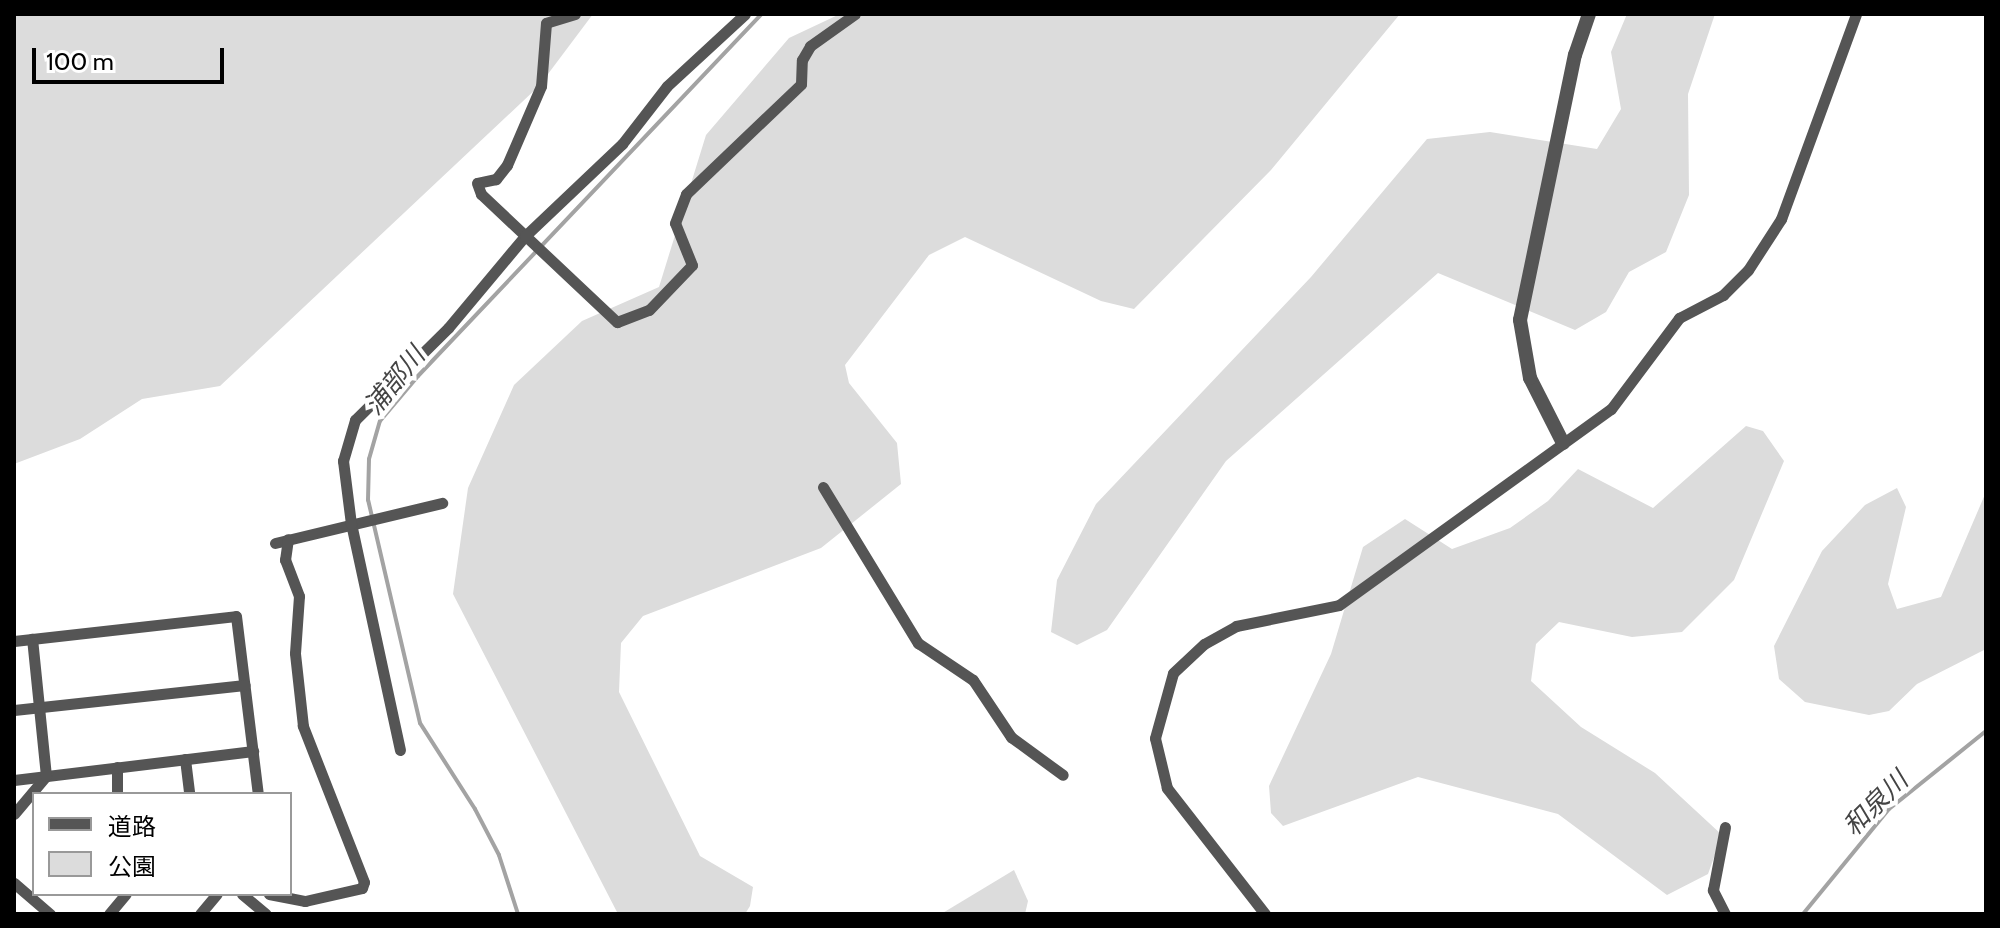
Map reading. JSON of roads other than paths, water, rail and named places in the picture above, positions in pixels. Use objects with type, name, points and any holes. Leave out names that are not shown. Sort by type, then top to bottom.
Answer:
[{"type":"street","points":[[575,14],[546,23],[541,86],[507,165],[496,179],[477,183],[481,194],[617,322],[649,310],[692,265],[675,223],[686,194],[801,84],[802,60],[810,46],[855,14]]},
{"type":"street","points":[[400,750],[351,524],[343,461],[355,420],[448,328],[525,236],[622,144],[667,86],[745,14]]},
{"type":"street","points":[[1563,443],[1530,378],[1520,320],[1575,55],[1589,14]]},
{"type":"street","points":[[1265,914],[1183,813],[1163,777],[1155,738],[1158,712],[1173,673],[1204,644],[1236,626],[1339,605],[1611,409],[1679,318],[1723,295],[1748,270],[1781,219],[1856,14]]},
{"type":"street","points":[[823,487],[918,643],[973,680],[1023,749],[1063,775]]},
{"type":"street","points":[[275,543],[442,503]]},
{"type":"street","points":[[279,896],[305,901],[362,888],[364,882],[303,726],[295,653],[299,596],[285,560],[288,539]]},
{"type":"street","points":[[14,641],[236,616],[258,792]]},
{"type":"street","points":[[32,639],[46,776],[33,792]]},
{"type":"street","points":[[14,710],[245,685]]},
{"type":"street","points":[[14,780],[253,751]]},
{"type":"street","points":[[185,759],[189,792]]},
{"type":"street","points":[[117,767],[117,792]]},
{"type":"street","points":[[14,814],[32,793]]},
{"type":"street","points":[[1725,827],[1713,890],[1725,914]]},
{"type":"street","points":[[14,883],[50,914]]},
{"type":"street","points":[[109,914],[124,896]]},
{"type":"street","points":[[200,914],[215,896]]},
{"type":"street","points":[[244,896],[266,914]]},
{"type":"waterway","name":"浦部川","points":[[518,914],[499,855],[475,809],[420,723],[368,500],[369,459],[380,421],[418,376],[762,14]]},
{"type":"waterway","name":"和泉川","points":[[1803,914],[1889,809],[1986,731]]}]
